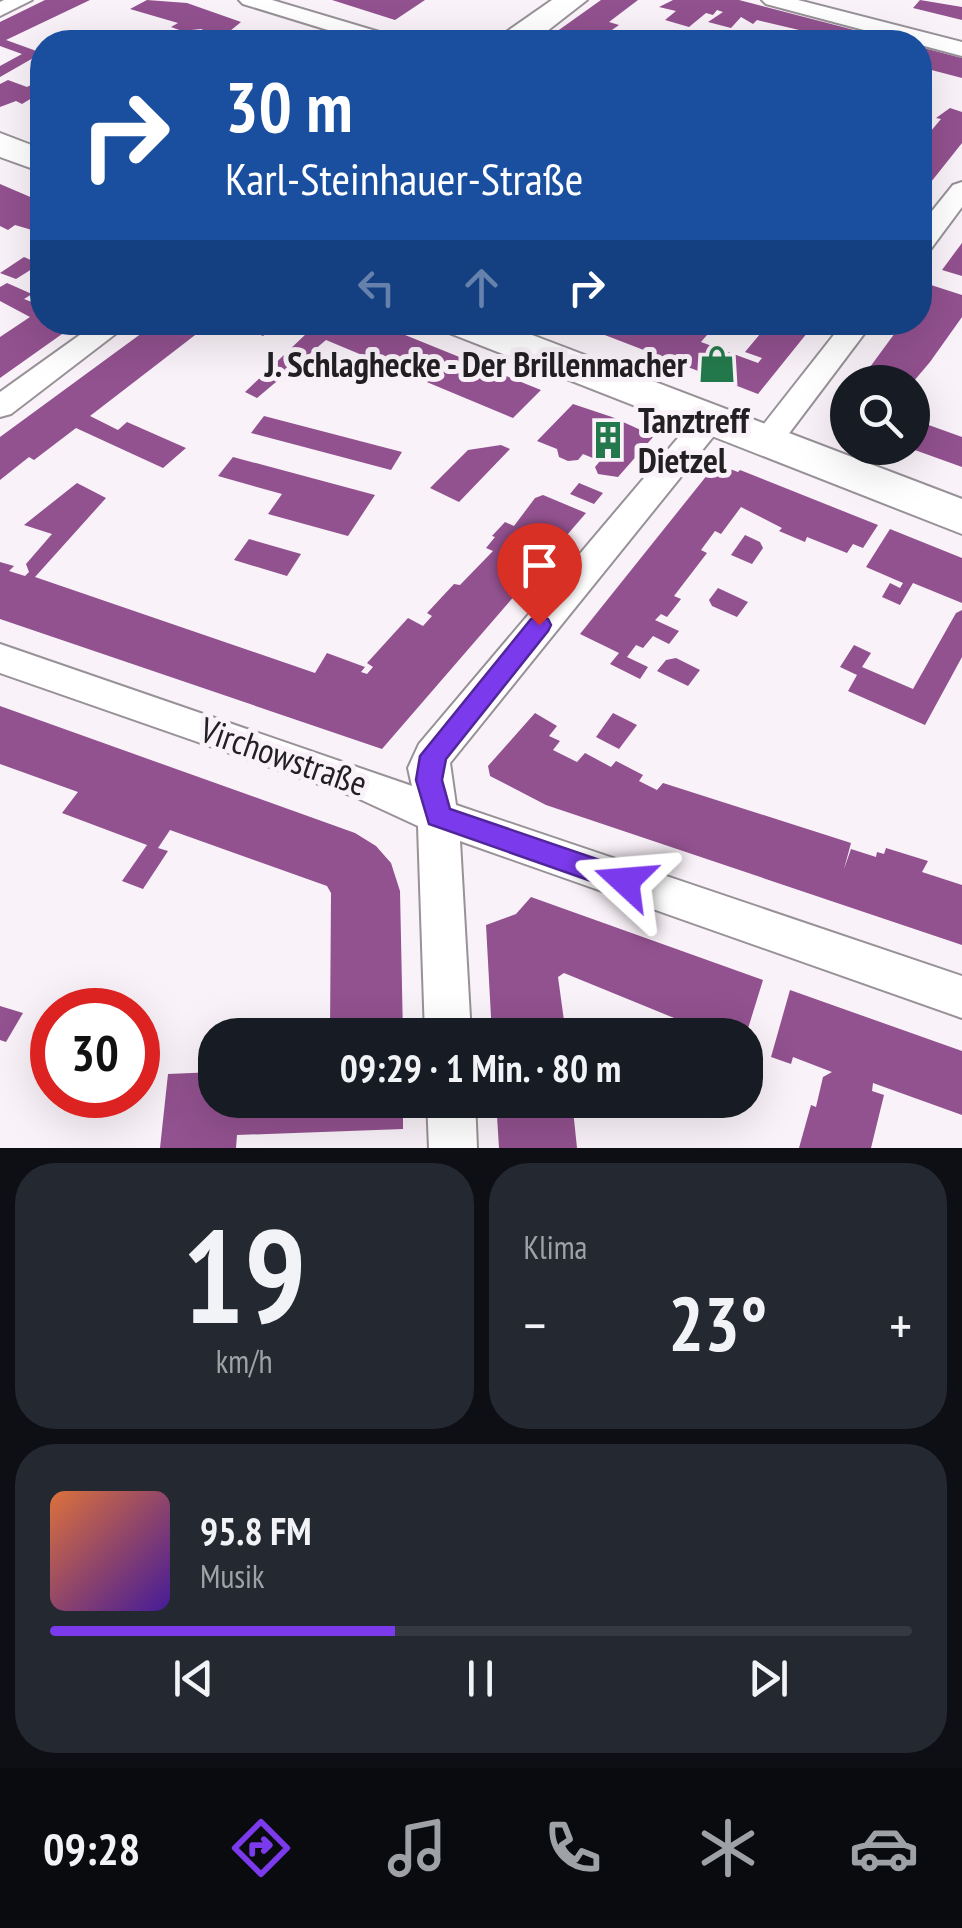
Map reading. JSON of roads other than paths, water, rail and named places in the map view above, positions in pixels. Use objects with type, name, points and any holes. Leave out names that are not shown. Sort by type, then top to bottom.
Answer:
[{"type":"street","points":[[0,10],[21,0]]},
{"type":"street","points":[[250,0],[349,30]]},
{"type":"street","points":[[530,30],[572,0]]},
{"type":"street","points":[[773,0],[891,30]]},
{"type":"street","points":[[851,0],[962,28]]},
{"type":"street","points":[[932,40],[962,48]]},
{"type":"street","points":[[0,144],[30,156]]},
{"type":"street","points":[[932,229],[962,190]]},
{"type":"street","points":[[0,406],[99,335]]},
{"type":"street","points":[[492,335],[962,517]]},
{"type":"street","points":[[767,442],[849,335]]},
{"type":"street","points":[[447,1018],[438,816],[429,780],[433,756],[710,420]]},
{"type":"street","name":"Virchowstraße","points":[[0,658],[366,784],[438,816],[962,997]]},
{"type":"street","points":[[452,1118],[453,1148]]},
{"type":"place","name":"J. Schlaghecke - Der Brillenmacher","points":[[717,364]]},
{"type":"place","name":"Tanztreff Dietzel","points":[[608,440]]}]
